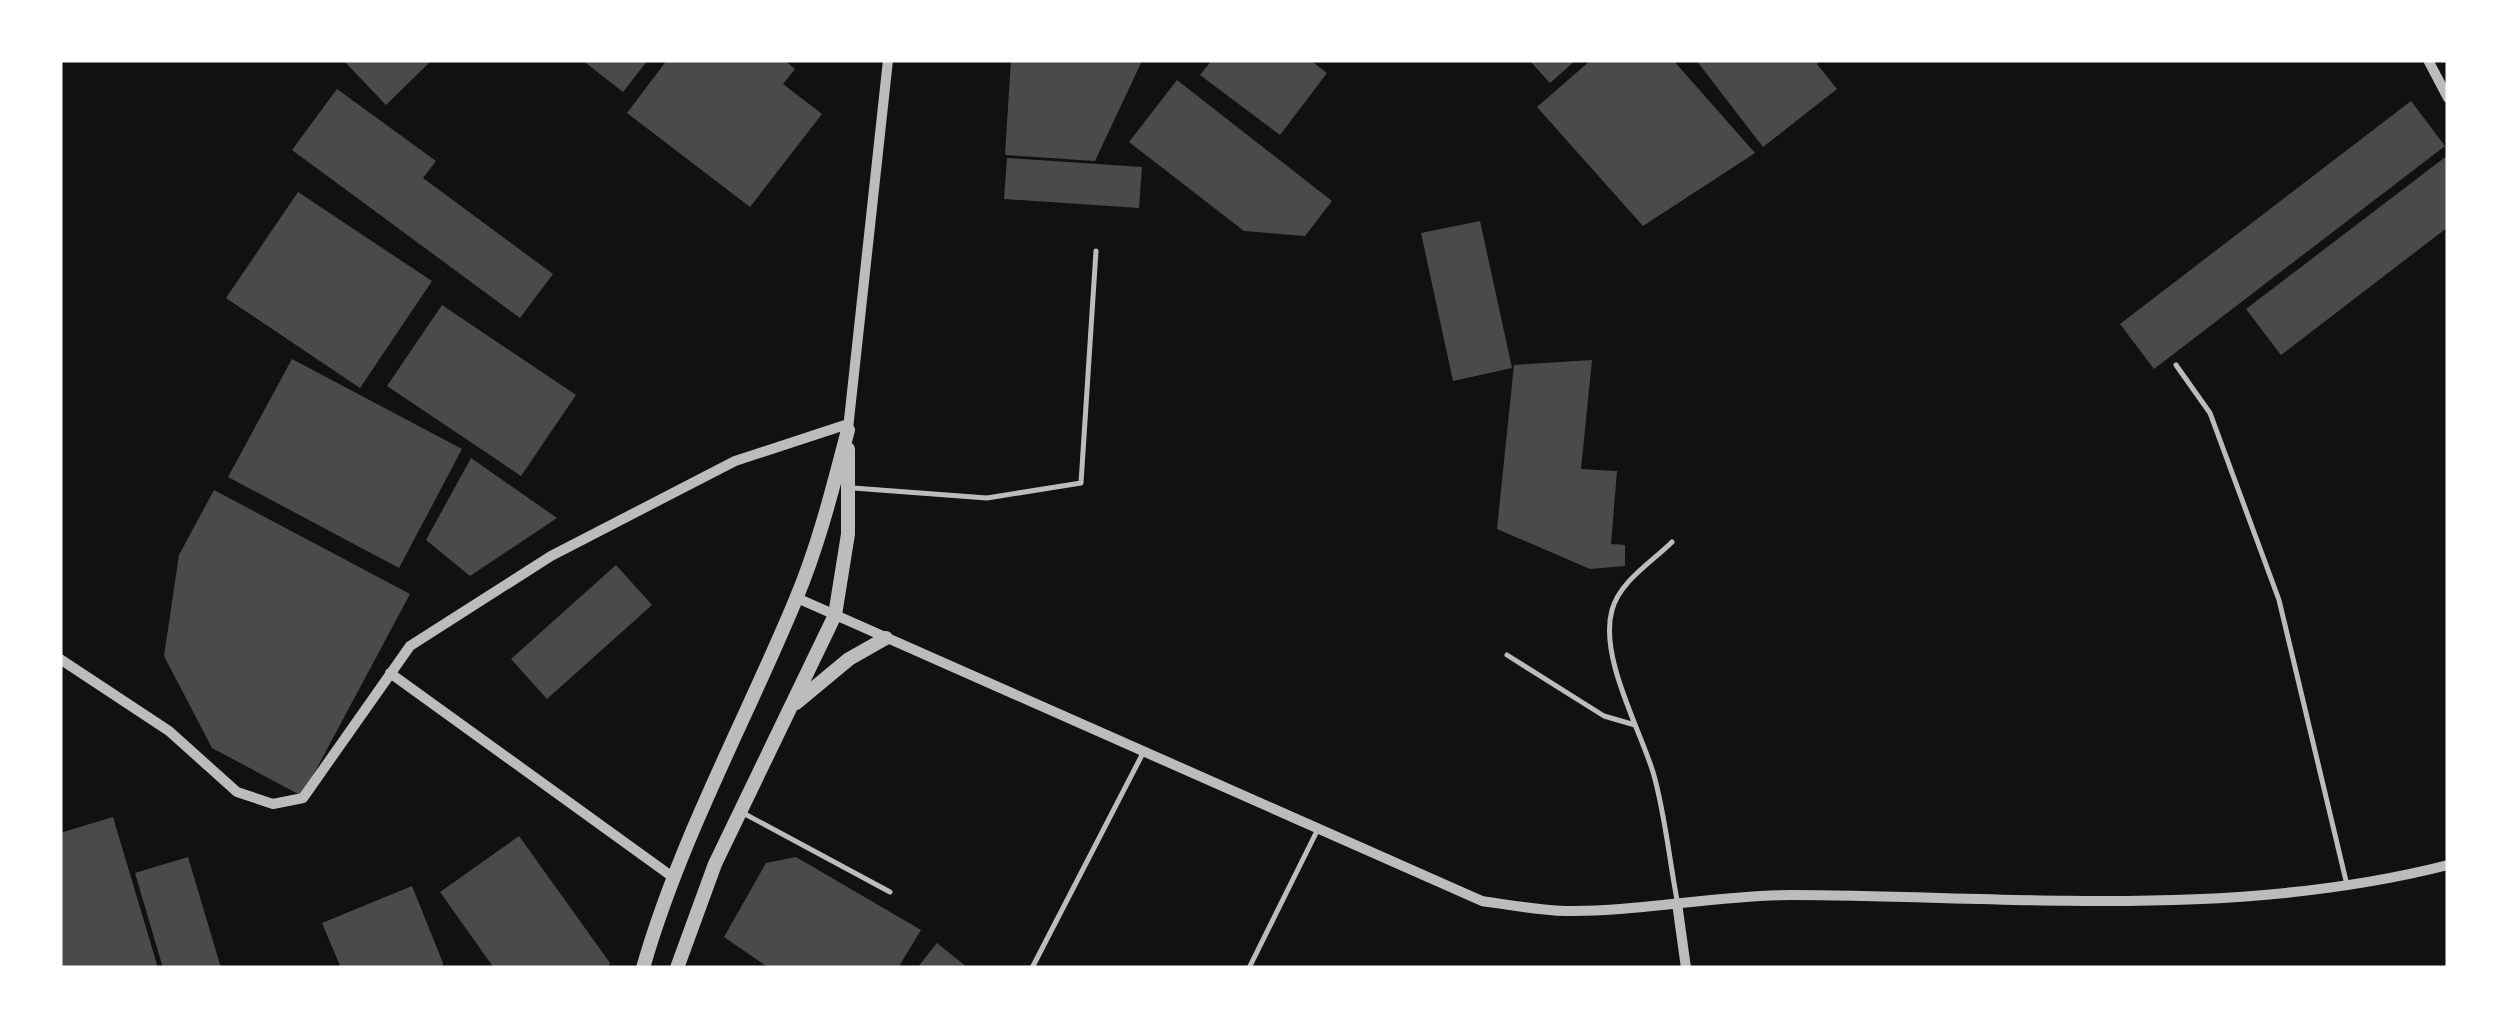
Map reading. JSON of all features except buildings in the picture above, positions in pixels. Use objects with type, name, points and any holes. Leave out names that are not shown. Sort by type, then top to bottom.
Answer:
[{"type":"street","points":[[677,968],[714,864],[835,615],[848,534],[848,427],[888,60]]},
{"type":"street","points":[[2428,60],[2448,98]]},
{"type":"street","points":[[643,968],[711,784],[796,598],[824,523],[848,427]]},
{"type":"street","points":[[60,659],[169,732],[236,792],[273,804],[303,798],[410,646],[552,556],[735,461],[848,427]]},
{"type":"street","points":[[796,598],[1482,902],[1563,911],[1736,896],[2055,903],[2158,901],[2263,896],[2348,886],[2448,865]]},
{"type":"street","points":[[791,706],[849,659],[886,638]]},
{"type":"street","points":[[390,674],[674,878]]},
{"type":"street","points":[[1677,903],[1686,968]]},
{"type":"lane","points":[[848,488],[987,498],[1081,483],[1096,252]]},
{"type":"lane","points":[[2176,365],[2210,413],[2280,600],[2348,886]]},
{"type":"lane","points":[[1672,542],[1621,591],[1611,612],[1610,635],[1614,663],[1654,775],[1677,903]]},
{"type":"lane","points":[[1507,655],[1604,716],[1636,726]]},
{"type":"lane","points":[[1032,968],[1144,752]]},
{"type":"lane","points":[[741,812],[890,892]]},
{"type":"lane","points":[[1248,968],[1318,828]]}]
